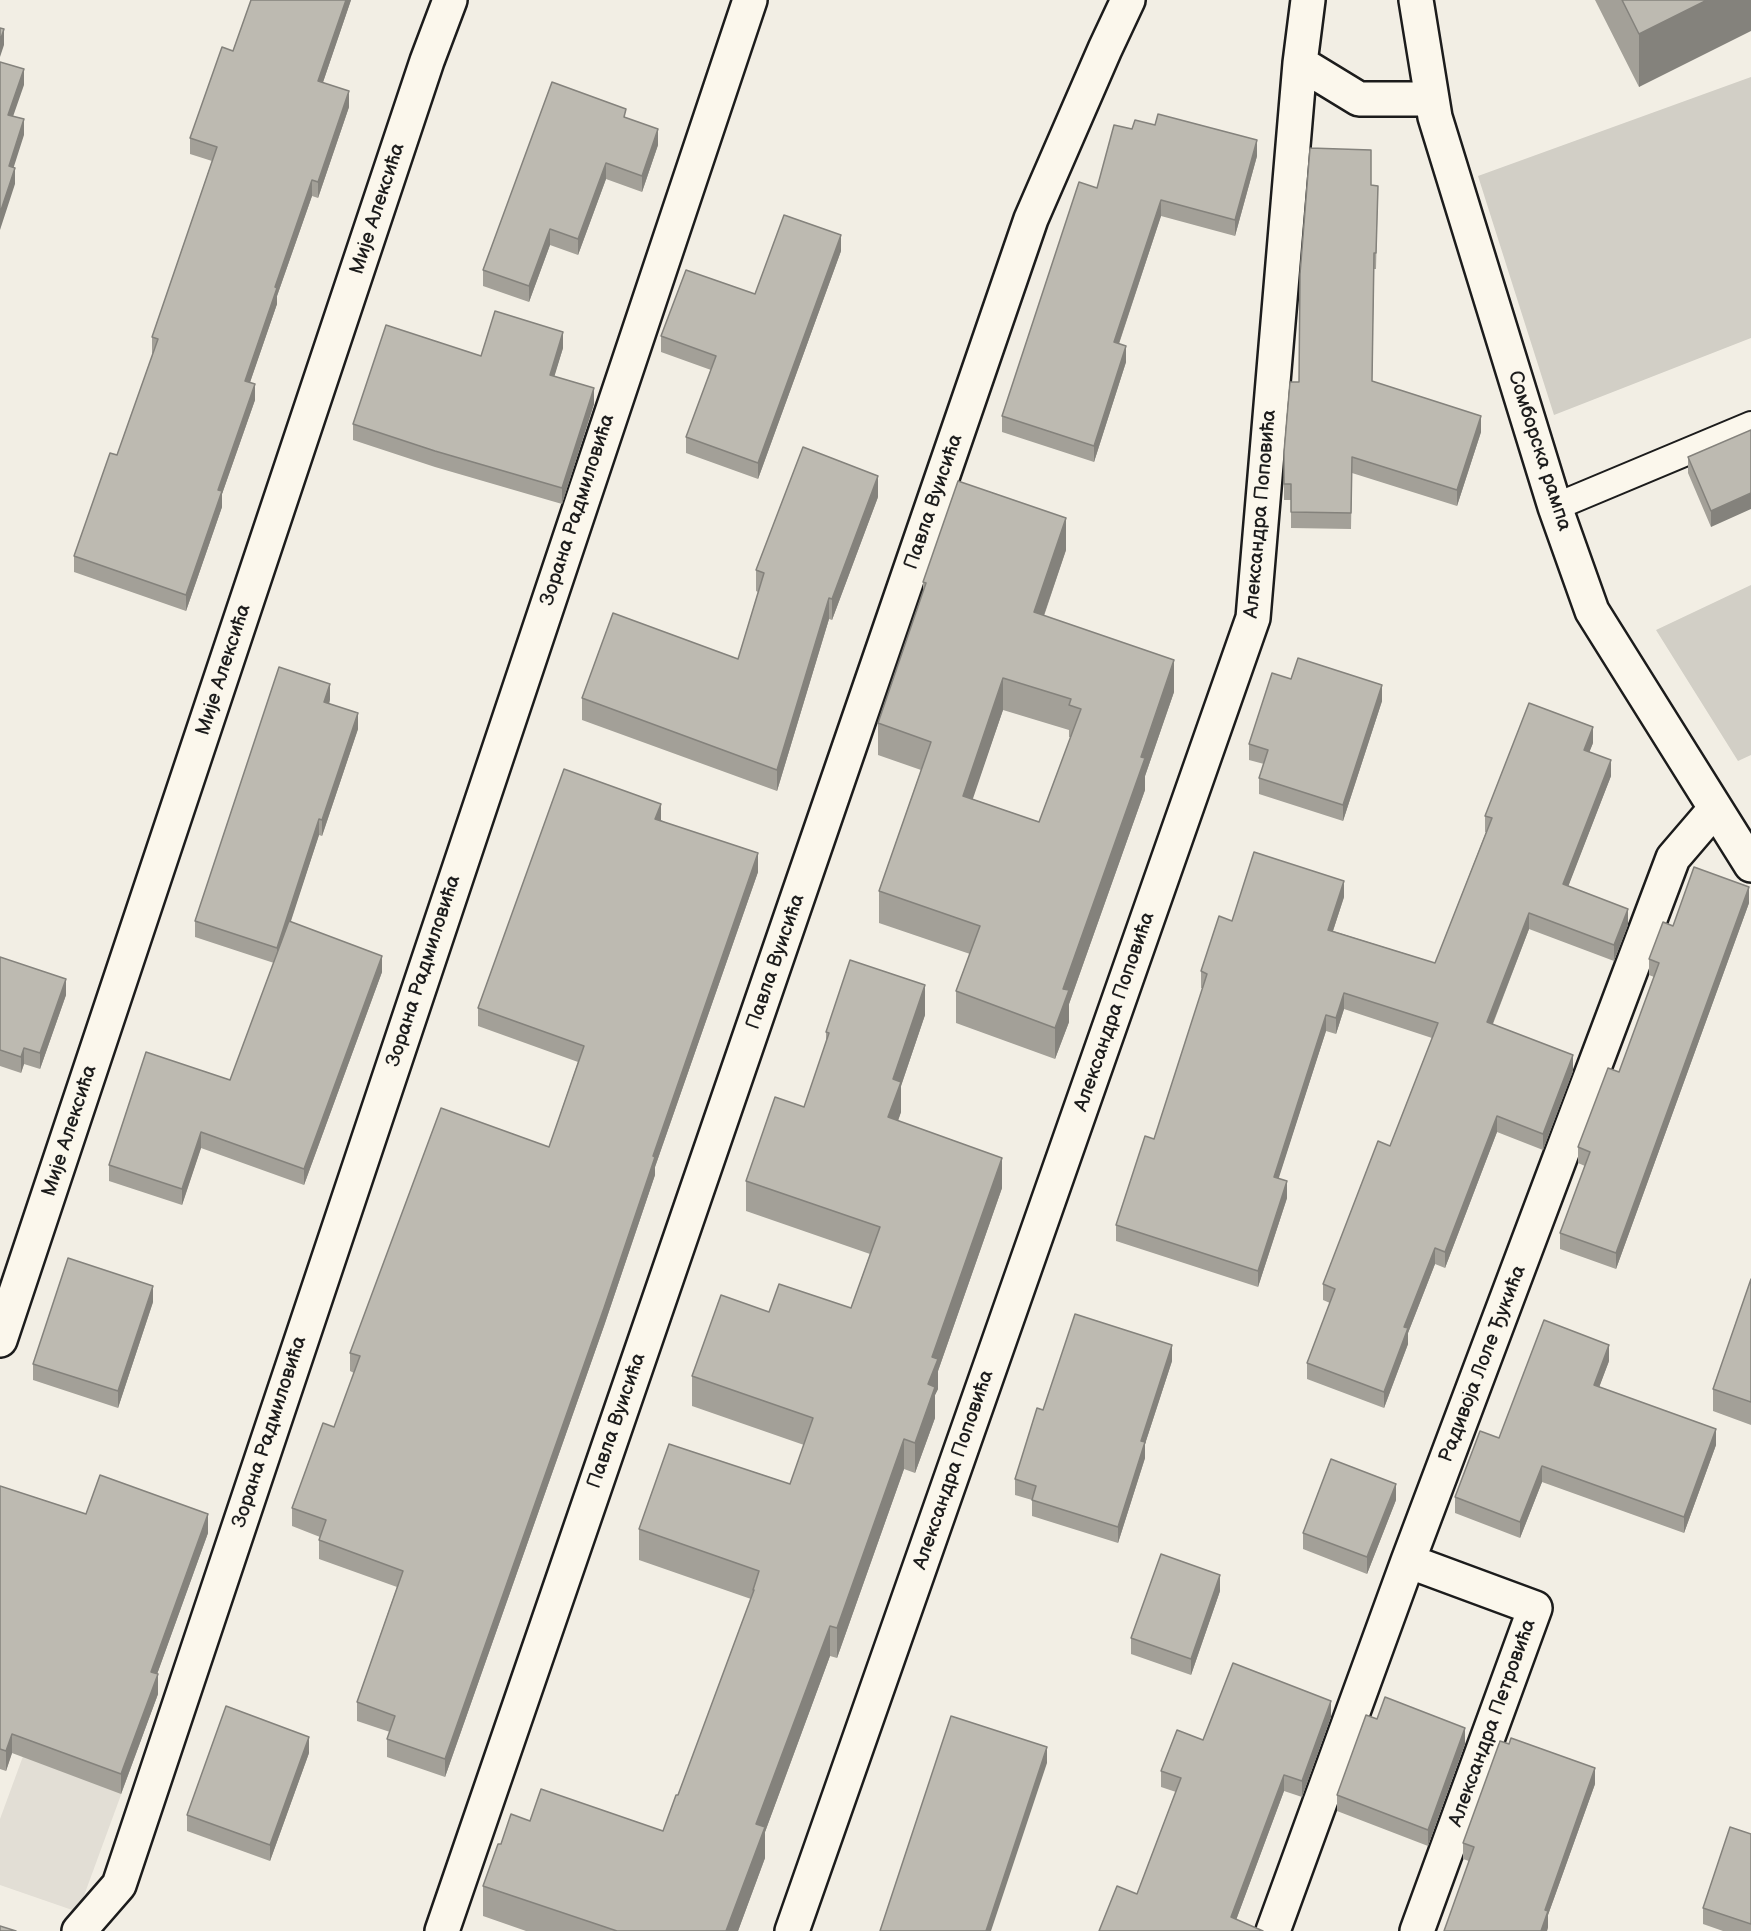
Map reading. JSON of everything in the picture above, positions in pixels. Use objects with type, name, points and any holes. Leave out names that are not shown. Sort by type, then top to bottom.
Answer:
[{"type":"street","name":"Мије Алексића","points":[[0,1340],[427,61],[450,0]]},
{"type":"street","name":"Зорана Радмиловића","points":[[79,1931],[118,1885],[750,0]]},
{"type":"street","name":"Павла Вуисића","points":[[442,1931],[1031,219],[1128,0]]},
{"type":"street","name":"Александра Поповића","points":[[792,1931],[1253,618],[1300,63],[1308,0]]},
{"type":"street","name":"Сомборска рампа","points":[[1416,0],[1435,117],[1555,507],[1592,611],[1751,865]]},
{"type":"street","points":[[1300,63],[1359,99],[1432,99]]},
{"type":"street","name":"Радивоја Лоле Ђукића","points":[[1273,1931],[1408,1561],[1673,858],[1715,809]]},
{"type":"street","name":"Александра Петровића","points":[[1408,1561],[1535,1608],[1417,1931]]},
{"type":"lane","points":[[1555,507],[1751,425]]},
{"type":"shaded area","points":[[1751,77],[1751,338],[1554,415],[1478,176]]},
{"type":"shaded area","points":[[1751,585],[1751,755],[1738,761],[1656,630]]},
{"type":"shaded area","points":[[59,1658],[158,1694],[78,1912],[0,1885],[0,1819]]},
{"type":"building","points":[[251,0],[346,0],[318,81],[349,91],[318,182],[312,180],[275,287],[277,288],[245,381],[255,384],[218,490],[222,491],[186,595],[74,556],[110,453],[117,455],[158,339],[152,337],[217,147],[190,138],[222,47],[233,51]]},
{"type":"building","points":[[1622,0],[1707,0],[1639,34]]},
{"type":"building","points":[[0,28],[4,29],[0,41]]},
{"type":"building","points":[[0,62],[24,69],[8,115],[24,119],[9,166],[15,168],[0,213]]},
{"type":"building","points":[[552,82],[626,109],[624,117],[658,129],[642,176],[606,163],[578,239],[550,229],[529,286],[483,270]]},
{"type":"building","points":[[1158,114],[1257,140],[1235,220],[1161,200],[1114,342],[1126,346],[1094,446],[1002,416],[1079,182],[1097,188],[1114,125],[1132,129],[1135,120],[1155,125]]},
{"type":"building","points":[[1310,148],[1371,150],[1371,185],[1378,186],[1376,253],[1374,253],[1372,381],[1481,416],[1457,490],[1352,457],[1351,513],[1291,512],[1291,484],[1284,484],[1284,452],[1290,382],[1299,382],[1300,274]]},
{"type":"building","points":[[784,215],[841,235],[758,463],[686,437],[716,356],[661,336],[686,270],[755,294]]},
{"type":"building","points":[[495,311],[563,332],[550,375],[594,388],[562,488],[435,451],[353,424],[386,325],[481,356]]},
{"type":"building","points":[[1751,430],[1751,493],[1711,511],[1688,457]]},
{"type":"building","points":[[803,447],[878,476],[832,599],[829,598],[777,770],[582,698],[613,613],[738,659],[764,573],[756,570]]},
{"type":"building","points":[[958,481],[1066,518],[1034,612],[1174,660],[1141,757],[1145,758],[1063,989],[1069,990],[1055,1028],[956,991],[980,926],[879,891],[931,742],[878,723],[926,583],[923,582]],"holes":[[[1003,678],[1071,699],[1069,705],[1081,709],[1039,822],[963,796]]]},
{"type":"building","points":[[1298,658],[1382,685],[1343,805],[1259,778],[1268,750],[1249,744],[1272,673],[1291,679]]},
{"type":"building","points":[[279,667],[330,684],[324,702],[358,713],[322,820],[319,819],[277,948],[195,921]]},
{"type":"building","points":[[1529,703],[1593,727],[1584,750],[1611,760],[1563,884],[1628,909],[1614,945],[1529,913],[1487,1022],[1573,1055],[1543,1134],[1497,1116],[1445,1252],[1435,1248],[1404,1327],[1408,1328],[1384,1392],[1307,1363],[1335,1289],[1323,1284],[1378,1141],[1390,1146],[1438,1023],[1344,993],[1336,1018],[1326,1015],[1274,1177],[1287,1181],[1258,1271],[1116,1225],[1145,1136],[1154,1139],[1207,974],[1201,971],[1219,916],[1232,921],[1254,852],[1344,881],[1328,930],[1435,963],[1492,818],[1485,816]]},
{"type":"building","points":[[564,769],[661,804],[655,819],[758,853],[653,1156],[655,1157],[604,1308],[445,1759],[387,1739],[395,1716],[357,1702],[403,1571],[319,1540],[326,1520],[292,1508],[323,1423],[334,1427],[360,1356],[350,1353],[441,1108],[549,1147],[584,1046],[478,1008]]},
{"type":"building","points":[[1694,867],[1749,887],[1616,1253],[1560,1233],[1590,1152],[1578,1147],[1608,1068],[1619,1072],[1659,963],[1649,959],[1663,922],[1673,926]]},
{"type":"building","points":[[289,921],[382,956],[304,1169],[201,1132],[182,1189],[109,1165],[146,1052],[230,1080]]},
{"type":"building","points":[[0,957],[66,979],[40,1053],[24,1048],[21,1057],[0,1050]]},
{"type":"building","points":[[850,960],[925,985],[893,1079],[901,1082],[888,1117],[1002,1158],[932,1357],[938,1359],[928,1384],[935,1387],[915,1443],[904,1439],[837,1628],[830,1626],[756,1824],[765,1827],[726,1931],[617,1931],[483,1886],[511,1814],[530,1821],[541,1789],[663,1831],[676,1795],[678,1795],[759,1571],[639,1529],[669,1444],[790,1484],[813,1418],[692,1376],[721,1295],[769,1312],[779,1284],[851,1308],[880,1227],[746,1181],[775,1097],[804,1107]]},
{"type":"building","points":[[68,1258],[153,1286],[118,1391],[33,1364]]},
{"type":"building","points":[[1751,1279],[1751,1402],[1713,1389]]},
{"type":"building","points":[[1075,1314],[1172,1345],[1141,1441],[1145,1442],[1118,1527],[1032,1500],[1036,1486],[1015,1479],[1037,1408],[1043,1410]]},
{"type":"building","points":[[1544,1320],[1609,1345],[1594,1385],[1716,1429],[1684,1517],[1542,1466],[1520,1522],[1455,1497],[1480,1431],[1499,1438]]},
{"type":"building","points":[[1331,1459],[1396,1484],[1367,1557],[1303,1533]]},
{"type":"building","points":[[100,1475],[208,1514],[151,1672],[158,1674],[121,1774],[12,1734],[6,1751],[0,1749],[0,1486],[86,1514]]},
{"type":"building","points":[[1161,1554],[1220,1575],[1191,1659],[1131,1638]]},
{"type":"building","points":[[1233,1663],[1331,1701],[1302,1781],[1284,1775],[1231,1917],[1263,1931],[1099,1931],[1117,1886],[1137,1894],[1181,1778],[1161,1771],[1177,1730],[1203,1740]]},
{"type":"building","points":[[1385,1697],[1465,1728],[1428,1830],[1337,1795],[1366,1715],[1377,1719]]},
{"type":"building","points":[[226,1706],[309,1737],[270,1845],[187,1815]]},
{"type":"building","points":[[951,1716],[1047,1747],[986,1931],[880,1931]]},
{"type":"building","points":[[1511,1738],[1595,1768],[1545,1910],[1548,1911],[1541,1931],[1444,1931],[1474,1847],[1463,1843],[1500,1741],[1509,1744]]},
{"type":"building","points":[[1730,1827],[1751,1834],[1751,1924],[1703,1908]]},
{"type":"building","points":[[0,1926],[16,1931],[0,1931]]}]
